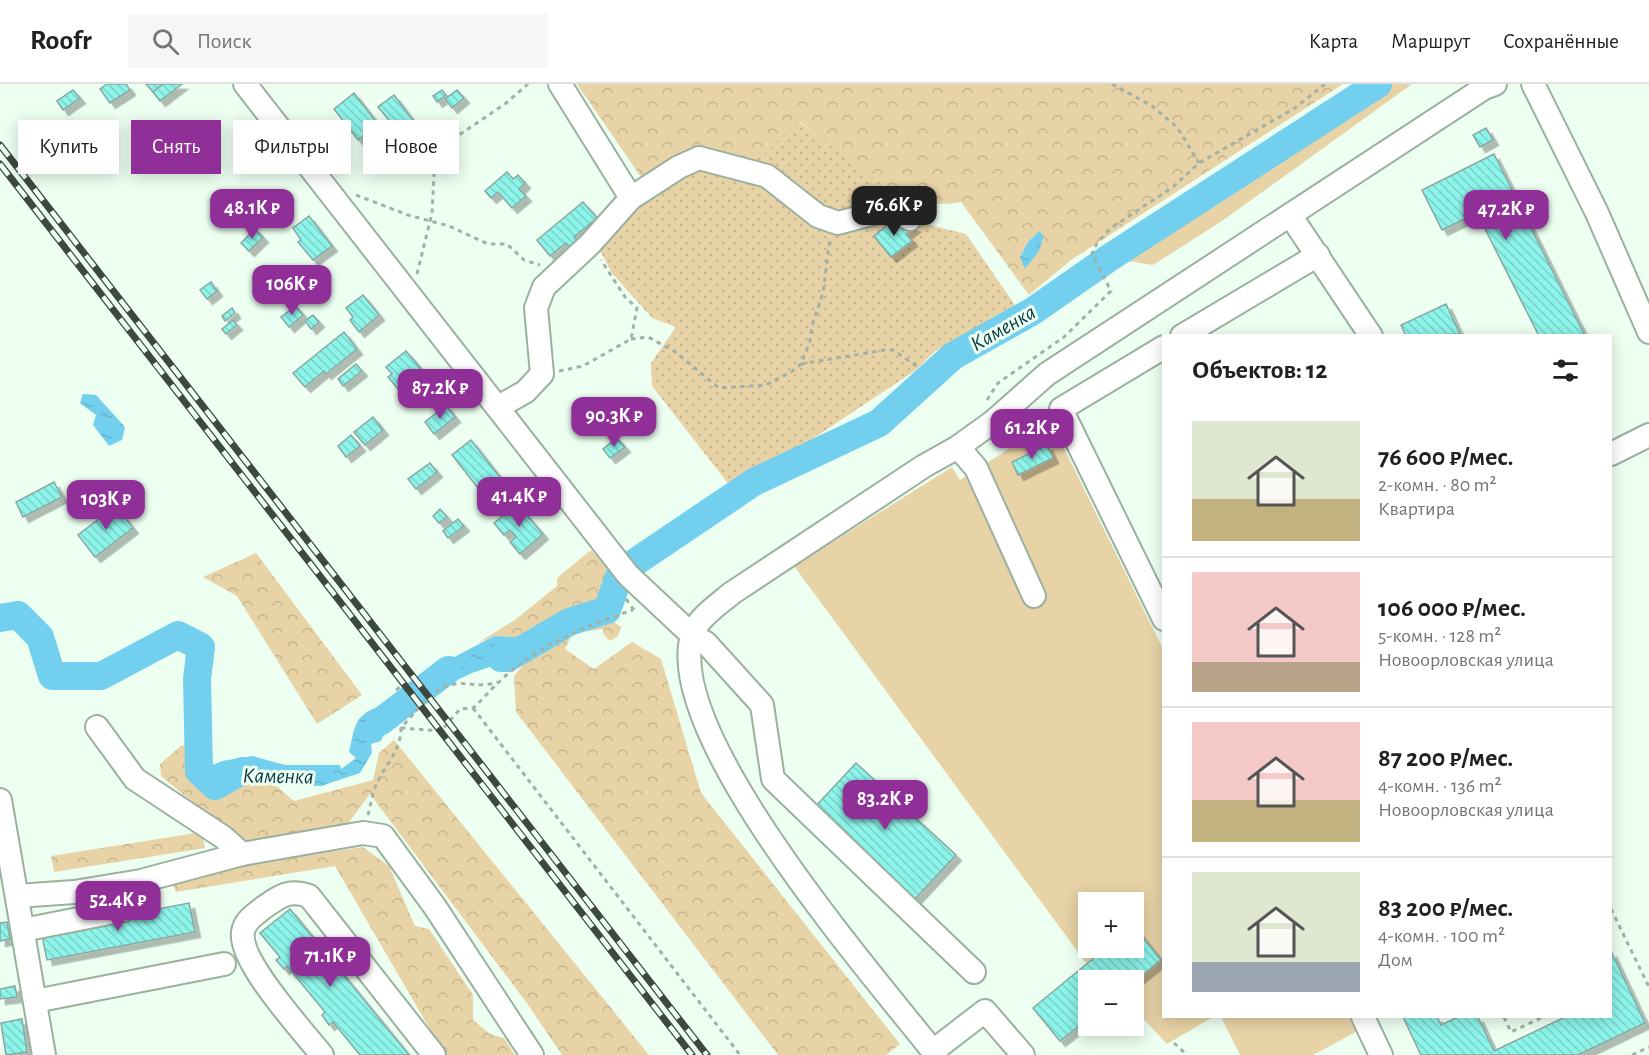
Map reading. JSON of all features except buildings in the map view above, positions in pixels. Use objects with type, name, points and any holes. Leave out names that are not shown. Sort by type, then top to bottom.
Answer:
[{"type":"street","points":[[245,84],[641,589],[692,634],[706,643],[762,705],[773,779],[974,972]]},
{"type":"street","points":[[560,84],[631,198]]},
{"type":"street","points":[[1023,1055],[984,1011],[934,1053],[755,818],[724,764],[691,685],[692,634],[710,611],[732,593],[924,466],[958,447],[994,421],[1047,374],[1484,88],[1495,84]]},
{"type":"street","points":[[1533,84],[1597,213],[1649,332]]},
{"type":"street","points":[[498,407],[525,392],[542,374],[536,308],[544,287],[590,244],[631,198],[679,167],[699,159],[767,176],[818,216],[838,223],[890,209],[910,219]]},
{"type":"street","points":[[1290,215],[1370,334]]},
{"type":"street","points":[[1185,334],[1318,255]]},
{"type":"street","points":[[1162,348],[1061,408],[1162,615]]},
{"type":"street","points":[[1612,454],[1649,435]]},
{"type":"street","points":[[958,447],[976,468],[1034,597]]},
{"type":"street","points":[[97,727],[135,779],[223,837],[242,854]]},
{"type":"street","points":[[0,800],[44,1055]]},
{"type":"street","points":[[17,896],[74,892],[141,881],[242,854],[363,833],[383,836],[435,908],[532,1055]]},
{"type":"street","points":[[322,1055],[253,967],[243,945],[243,932],[247,921],[281,894],[296,892],[309,896],[434,1055]]},
{"type":"street","points":[[23,930],[124,910]]},
{"type":"street","points":[[35,1001],[224,964]]},
{"type":"street","points":[[1362,1018],[1375,1053]]},
{"type":"path","points":[[410,295],[431,221],[435,187],[435,156],[444,146],[505,104],[528,84]]},
{"type":"path","points":[[1112,84],[1152,106],[1177,127],[1199,163]]},
{"type":"path","points":[[1101,270],[1092,254],[1097,243],[1111,228],[1173,187],[1199,163],[1295,108],[1325,84]]},
{"type":"path","points":[[333,196],[347,193],[431,221],[488,244],[507,244],[524,260],[551,269],[565,268]]},
{"type":"path","points":[[801,364],[823,293],[831,237],[838,223]]},
{"type":"path","points":[[590,244],[625,297],[637,308],[631,339]]},
{"type":"path","points":[[542,374],[583,366],[631,339],[648,337],[674,351],[719,388],[766,385],[801,364],[885,350],[893,350],[918,367]]},
{"type":"path","points":[[401,728],[441,731],[460,709],[473,708],[499,682],[546,647],[578,630],[633,610]]},
{"type":"path","points":[[363,833],[376,785],[399,745],[401,728],[423,704],[446,686],[454,684],[479,687],[499,682]]},
{"type":"path","points":[[396,690],[404,684]]},
{"type":"path","points":[[473,708],[740,1055]]},
{"type":"path","points":[[1612,911],[1649,987]]},
{"type":"path","points":[[1504,1018],[1511,1032],[1542,1018]]},
{"type":"path","points":[[1174,1043],[1187,1055]]},
{"type":"path","points":[[1632,1055],[1649,1047]]},
{"type":"green space","points":[[577,84],[1343,84],[1071,260],[1029,295],[961,202],[939,204],[895,191],[854,165],[799,121],[766,186],[654,196]],"holes":[[[1040,231],[1026,269],[1020,257],[1028,242]]]},
{"type":"green space","points":[[1378,84],[1412,84],[1222,221],[1153,265],[1109,258]]},
{"type":"green space","points":[[798,121],[891,191],[889,215],[966,234],[1015,305],[934,352],[916,370],[734,491],[652,386],[651,363],[676,327],[652,318],[612,273],[598,247],[620,221],[693,170],[728,172],[763,155]]},
{"type":"green space","points":[[1051,422],[1162,647],[1162,1018],[1211,1018],[1167,1044],[1144,1020],[1144,974],[1161,960],[1144,939],[1144,892],[1078,892],[1078,952],[794,566],[952,467],[960,480]]},
{"type":"green space","points":[[591,550],[604,564],[609,574],[609,593],[623,605],[614,622],[621,627],[618,636],[610,641],[604,635],[603,629],[587,631],[575,628],[565,649],[594,669],[632,642],[661,659],[701,793],[900,1044],[886,1055],[778,1055],[516,712],[514,676],[538,648],[537,638],[494,636],[476,644],[515,620],[557,586],[557,578]]},
{"type":"green space","points":[[256,553],[362,695],[317,724],[237,596],[203,577]]},
{"type":"green space","points":[[394,740],[649,1055],[562,1055],[526,1002],[370,794],[347,825],[243,844],[161,776],[160,764],[182,745],[223,771],[265,776],[294,801],[373,780],[379,753]]},
{"type":"green space","points":[[202,832],[205,848],[54,872],[51,856]]},
{"type":"green space","points":[[363,847],[389,866],[415,926],[429,929],[473,995],[473,1020],[490,1034],[504,1038],[515,1055],[445,1055],[335,866],[176,892],[172,883],[176,875]]},
{"type":"green space","points":[[1082,958],[1093,958],[1086,963]]},
{"type":"green space","points":[[1222,1018],[1349,1018],[1356,1032],[1313,1055],[1240,1055]]},
{"type":"water","points":[[1039,231],[1044,236],[1039,251],[1025,269],[1020,257],[1028,242]]},
{"type":"water","points":[[83,394],[96,395],[125,427],[122,440],[109,446],[93,425],[96,415],[80,403]]},
{"type":"water","points":[[494,636],[537,638],[530,653],[472,673],[423,696],[416,690],[431,679],[432,669]]},
{"type":"water","points":[[406,692],[412,704],[407,714],[393,720],[381,741],[371,744],[372,753],[360,773],[321,786],[258,783],[215,786],[199,771],[222,761],[252,756],[285,765],[340,765],[341,769],[356,758],[349,752],[358,720],[368,711],[389,703]]},
{"type":"waterway","name":"Каменка","points":[[628,567],[754,482],[879,423],[953,356],[1033,311],[1109,258],[1378,84]]},
{"type":"waterway","name":"Каменка","points":[[501,658],[508,658],[569,622],[607,610],[620,574]]},
{"type":"waterway","name":"Каменка","points":[[0,618],[18,615],[40,637],[52,676],[101,676],[178,635],[201,647],[197,679],[199,771],[215,786],[242,771]]},
{"type":"waterway","name":"Каменка","points":[[380,722],[448,670]]},
{"type":"railway","points":[[0,145],[707,1055]]},
{"type":"railway","points":[[0,164],[692,1055]]}]
